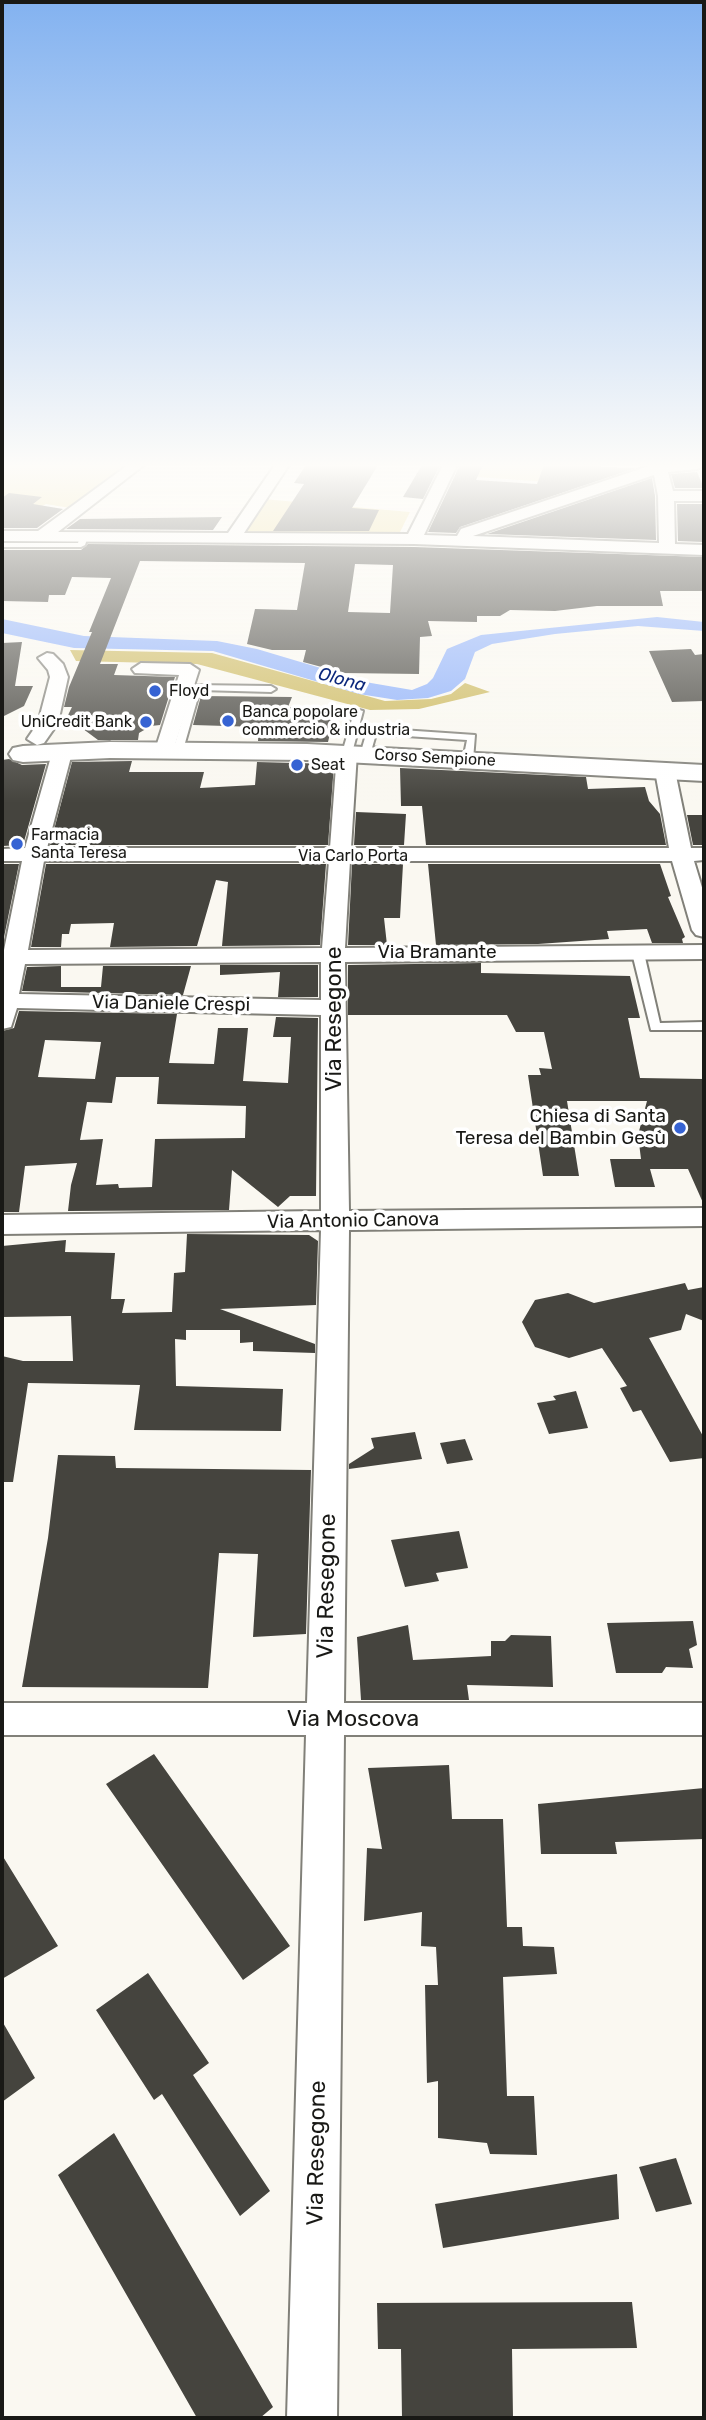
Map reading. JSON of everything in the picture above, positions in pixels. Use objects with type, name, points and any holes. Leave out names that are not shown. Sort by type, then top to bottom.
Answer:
[{"type":"main road","name":"Corso Sempione","points":[[27,744],[110,750],[356,754],[704,773]]},
{"type":"street","points":[[5,1012],[8,957],[34,855],[27,744],[48,723],[59,677],[57,668],[47,658]]},
{"type":"street","points":[[141,669],[190,670],[172,750]]},
{"type":"street","name":"Via Resegone","points":[[312,2418],[335,1221],[334,953],[340,856],[356,754]]},
{"type":"street","points":[[665,771],[681,854],[704,930]]},
{"type":"street","name":"Via Carlo Porta","points":[[2,855],[704,854]]},
{"type":"street","name":"Via Bramante","points":[[8,957],[704,952]]},
{"type":"street","name":"Via Daniele Crespi","points":[[5,1012],[334,1008]]},
{"type":"street","name":"Via Antonio Canova","points":[[2,1224],[704,1217]]},
{"type":"street","name":"Via Moscova","points":[[2,1719],[704,1719]]},
{"type":"lane","points":[[172,750],[196,687],[271,689]]},
{"type":"lane","points":[[356,754],[358,711]]},
{"type":"lane","points":[[638,953],[655,1027],[704,1026]]},
{"type":"shaded area","points":[[70,650],[212,653],[385,701],[431,699],[451,694],[465,683],[490,692],[419,709],[370,710],[197,664],[76,661]]},
{"type":"water","name":"Olona","points":[[657,617],[704,622],[704,631],[638,626],[555,634],[492,644],[475,652],[465,679],[451,691],[428,698],[397,700],[359,694],[213,651],[74,648],[2,633],[2,619],[84,636],[217,641],[257,649],[371,683],[412,690],[427,684],[433,678],[447,649],[481,635]]},
{"type":"building","points":[[2,578],[72,578],[65,595],[49,595],[48,602],[2,601]]},
{"type":"building","points":[[108,578],[133,578],[100,664],[118,664],[114,675],[175,677],[160,725],[151,726],[139,733],[138,740],[98,740],[67,717],[72,707],[64,707],[69,687],[92,632],[89,632],[111,578]]},
{"type":"building","points":[[302,578],[353,578],[348,612],[390,613],[392,578],[704,578],[704,591],[660,591],[663,606],[597,606],[555,611],[510,610],[500,616],[477,616],[477,622],[428,621],[432,636],[420,637],[419,674],[344,673],[303,662],[306,650],[272,650],[247,644],[255,609],[297,610]]},
{"type":"building","points":[[22,642],[15,686],[33,686],[24,706],[2,717],[2,643]]},
{"type":"building","points":[[691,649],[695,655],[704,654],[704,701],[672,702],[649,651]]},
{"type":"building","points":[[201,696],[292,697],[288,707],[336,708],[328,742],[258,741],[259,727],[193,725]]},
{"type":"building","points":[[9,759],[22,765],[46,764],[23,845],[2,846],[2,760]]},
{"type":"building","points":[[132,761],[129,772],[204,772],[200,788],[255,785],[257,762],[334,764],[328,845],[50,845],[72,762]]},
{"type":"building","points":[[400,768],[586,777],[588,789],[645,787],[649,801],[660,814],[666,845],[426,845],[422,806],[401,806]]},
{"type":"building","points":[[356,812],[406,814],[404,845],[354,845]]},
{"type":"building","points":[[687,815],[704,815],[704,845],[693,845]]},
{"type":"building","points":[[2,864],[19,864],[2,947]]},
{"type":"building","points":[[46,864],[326,864],[320,945],[222,946],[228,882],[216,880],[197,946],[110,947],[114,923],[71,924],[69,934],[62,934],[61,947],[31,947]]},
{"type":"building","points":[[352,864],[403,864],[400,918],[384,918],[387,945],[348,945]]},
{"type":"building","points":[[428,864],[660,864],[671,896],[668,897],[685,937],[682,939],[683,943],[652,943],[647,929],[607,931],[609,939],[538,944],[436,945]]},
{"type":"building","points":[[481,963],[481,973],[630,976],[640,1018],[628,1018],[640,1078],[704,1079],[704,1205],[688,1169],[650,1169],[655,1187],[615,1187],[610,1159],[641,1159],[638,1135],[647,1101],[567,1101],[579,1176],[543,1176],[528,1075],[541,1075],[539,1068],[552,1069],[544,1032],[516,1032],[507,1015],[348,1015],[348,965]]},
{"type":"building","points":[[220,965],[318,965],[318,997],[278,997],[280,972],[220,975]]},
{"type":"building","points":[[61,966],[61,987],[101,987],[103,966],[191,966],[183,995],[22,991],[27,967]]},
{"type":"building","points":[[19,1011],[177,1014],[169,1063],[214,1064],[218,1028],[248,1028],[243,1081],[288,1083],[291,1037],[273,1037],[276,1017],[318,1018],[316,1196],[290,1196],[278,1207],[232,1170],[229,1210],[68,1211],[77,1163],[25,1166],[19,1212],[2,1212],[2,1031],[14,1028]],"holes":[[[45,1040],[101,1042],[95,1079],[38,1077]],[[116,1077],[159,1077],[157,1104],[246,1106],[245,1138],[155,1139],[152,1187],[119,1188],[118,1184],[96,1185],[103,1139],[80,1140],[87,1102],[112,1103]]]},
{"type":"building","points":[[187,1234],[309,1235],[318,1241],[316,1305],[220,1309],[315,1344],[315,1353],[253,1351],[253,1342],[240,1343],[240,1330],[186,1330],[186,1340],[175,1339],[176,1386],[283,1389],[281,1431],[134,1430],[140,1385],[28,1383],[13,1482],[2,1482],[2,1356],[23,1361],[73,1361],[71,1316],[2,1317],[2,1246],[66,1240],[65,1252],[115,1253],[111,1299],[125,1299],[122,1313],[172,1312],[174,1273],[185,1272]]},
{"type":"building","points":[[685,1283],[688,1290],[704,1287],[704,1321],[686,1314],[681,1330],[649,1338],[704,1438],[704,1458],[670,1462],[641,1410],[633,1412],[620,1388],[627,1386],[602,1348],[569,1358],[535,1347],[522,1322],[535,1300],[568,1293],[594,1303]]},
{"type":"building","points":[[576,1391],[588,1428],[549,1434],[537,1403],[556,1400],[553,1396]]},
{"type":"building","points":[[415,1432],[422,1459],[349,1469],[349,1464],[374,1448],[371,1438]]},
{"type":"building","points":[[465,1439],[473,1460],[447,1464],[440,1443]]},
{"type":"building","points":[[58,1455],[115,1456],[116,1468],[311,1470],[306,1634],[253,1637],[258,1554],[219,1553],[208,1688],[22,1687],[48,1538]]},
{"type":"building","points":[[459,1531],[468,1568],[436,1573],[439,1581],[405,1587],[391,1540]]},
{"type":"building","points":[[693,1621],[697,1645],[689,1649],[693,1668],[666,1667],[662,1673],[616,1673],[607,1623]]},
{"type":"building","points":[[408,1625],[413,1660],[491,1656],[491,1641],[505,1641],[511,1635],[551,1636],[553,1687],[467,1685],[469,1700],[361,1700],[357,1637]]},
{"type":"building","points":[[154,1754],[290,1946],[243,1980],[106,1784]]},
{"type":"building","points":[[449,1765],[452,1819],[503,1819],[507,1927],[522,1927],[523,1946],[554,1947],[557,1974],[503,1977],[507,2096],[534,2096],[537,2155],[490,2154],[487,2143],[438,2138],[438,2081],[427,2083],[425,1985],[438,1985],[436,1947],[421,1946],[422,1912],[364,1921],[367,1848],[382,1849],[368,1768]]},
{"type":"building","points":[[704,1788],[704,1839],[615,1842],[617,1854],[541,1854],[538,1804]]},
{"type":"building","points":[[2,1855],[58,1946],[2,1979]]},
{"type":"building","points":[[148,1973],[209,2063],[193,2075],[270,2191],[240,2216],[162,2094],[154,2100],[96,2010]]},
{"type":"building","points":[[2,2021],[35,2078],[2,2102]]},
{"type":"building","points":[[114,2133],[273,2407],[260,2418],[197,2418],[58,2175]]},
{"type":"building","points":[[676,2158],[692,2204],[656,2212],[639,2167]]},
{"type":"building","points":[[617,2174],[619,2219],[443,2248],[435,2204]]},
{"type":"building","points":[[632,2302],[637,2348],[512,2349],[513,2418],[402,2418],[401,2349],[378,2349],[377,2303]]},
{"type":"place","name":"Floyd","points":[[155,691]]},
{"type":"place","name":"Banca popolare commercio & industria","points":[[228,721]]},
{"type":"place","name":"UniCredit Bank","points":[[146,722]]},
{"type":"place","name":"Seat","points":[[297,765]]},
{"type":"place","name":"Farmacia Santa Teresa","points":[[17,844]]},
{"type":"place","name":"Chiesa di Santa Teresa del Bambin Gesù","points":[[680,1128]]}]
